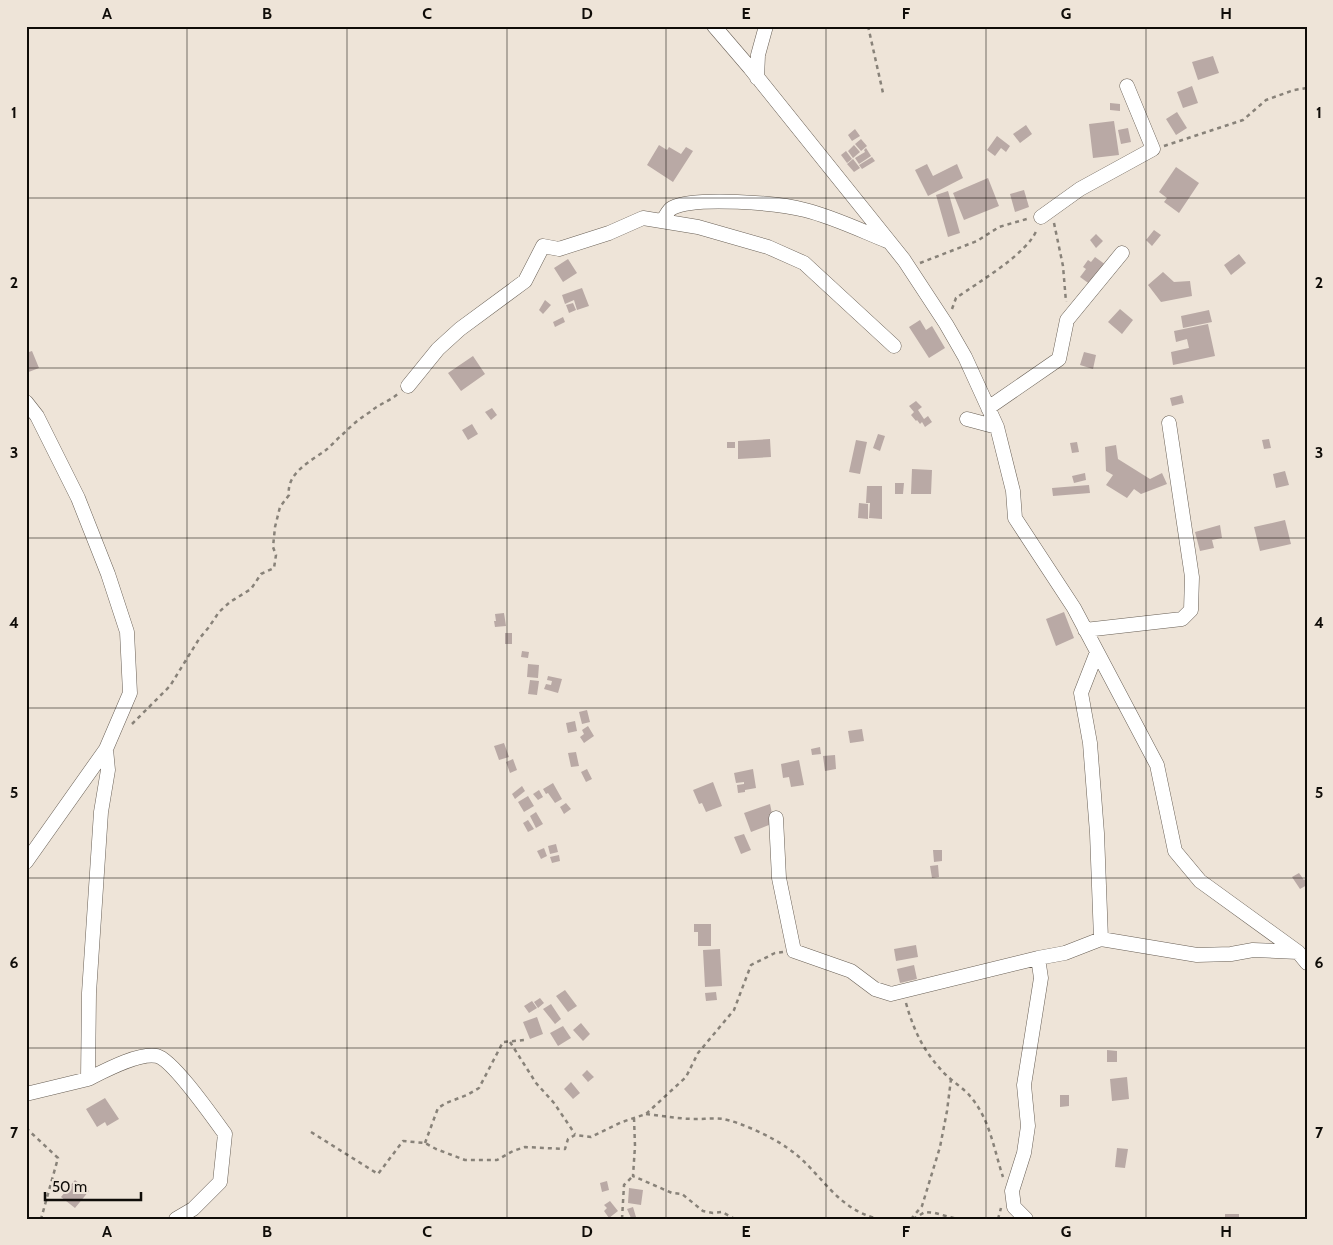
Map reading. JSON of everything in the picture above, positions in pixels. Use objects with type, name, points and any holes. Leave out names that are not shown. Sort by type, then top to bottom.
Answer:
[{"type":"street","points":[[714,26],[904,260],[965,356],[996,427],[1013,491],[1015,518],[1074,608],[1157,765],[1175,851],[1200,880],[1303,957]]},
{"type":"street","points":[[757,78],[758,55],[766,26]]},
{"type":"street","points":[[1046,214],[1080,188],[1153,149],[1127,86]]},
{"type":"street","points":[[664,220],[670,209],[688,202],[749,203],[804,210],[841,222],[890,242]]},
{"type":"street","points":[[408,386],[438,349],[460,329],[524,281],[543,246],[559,248],[609,234],[643,218],[698,227],[768,248],[804,263],[894,346]]},
{"type":"street","points":[[988,408],[1059,359],[1067,320],[1122,253]]},
{"type":"street","points":[[26,402],[37,416],[78,498],[108,574],[127,632],[130,693],[106,749],[26,862]]},
{"type":"street","points":[[967,419],[996,427]]},
{"type":"street","points":[[1085,630],[1182,619],[1191,610],[1192,577],[1168,423]]},
{"type":"street","points":[[1097,652],[1081,693],[1090,742],[1097,833],[1101,939]]},
{"type":"street","points":[[88,1079],[89,993],[101,812],[108,770],[106,749]]},
{"type":"street","points":[[776,818],[779,878],[794,952],[850,971],[875,990],[891,994],[1065,953],[1101,939],[1197,955],[1231,954],[1253,950],[1303,957]]},
{"type":"street","points":[[1026,1219],[1014,1207],[1012,1191],[1024,1153],[1028,1126],[1024,1085],[1041,978],[1038,958]]},
{"type":"street","points":[[26,1094],[88,1079],[111,1066],[133,1059],[156,1055],[165,1060],[206,1107],[225,1134],[220,1182],[192,1209],[176,1219]]},
{"type":"path","points":[[868,26],[884,93]]},
{"type":"path","points":[[1153,149],[1243,120],[1266,100],[1294,90],[1307,88]]},
{"type":"path","points":[[904,260],[921,263],[977,241],[999,227],[1046,214]]},
{"type":"path","points":[[1046,214],[1063,266],[1067,320]]},
{"type":"path","points":[[946,324],[956,298],[1023,250],[1046,214]]},
{"type":"path","points":[[128,728],[170,686],[199,638],[210,627],[219,612],[230,602],[251,589],[261,574],[274,568],[276,555],[273,546],[275,526],[280,507],[289,495],[288,487],[298,471],[308,461],[327,449],[371,410],[391,400],[408,386]]},
{"type":"path","points":[[311,1132],[378,1174],[403,1141],[425,1143],[465,1160],[497,1160],[513,1151],[525,1148],[565,1149],[568,1139],[575,1135],[591,1137],[646,1114],[686,1077],[698,1053],[734,1010],[750,966],[774,952],[794,952]]},
{"type":"path","points":[[904,991],[911,1021],[923,1047],[951,1080],[970,1095],[981,1113],[994,1143],[996,1156],[1004,1179],[1014,1185]]},
{"type":"path","points":[[425,1143],[438,1108],[479,1088],[503,1042],[524,1040]]},
{"type":"path","points":[[510,1042],[536,1083],[554,1103],[575,1135]]},
{"type":"path","points":[[912,1219],[922,1206],[940,1147],[951,1080]]},
{"type":"path","points":[[646,1114],[694,1119],[723,1119],[751,1129],[786,1147],[812,1169],[848,1207],[879,1219]]},
{"type":"path","points":[[622,1219],[624,1185],[633,1176],[634,1118]]},
{"type":"path","points":[[26,1128],[58,1158],[41,1219]]},
{"type":"path","points":[[633,1176],[672,1193],[682,1194],[703,1211],[722,1212],[734,1219]]},
{"type":"path","points":[[912,1219],[925,1212],[957,1219]]},
{"type":"building","points":[[1213,56],[1219,73],[1198,80],[1192,62]]},
{"type":"building","points":[[1192,86],[1198,103],[1183,108],[1177,92]]},
{"type":"building","points":[[1110,103],[1120,104],[1120,111],[1110,110]]},
{"type":"building","points":[[1177,112],[1187,128],[1176,135],[1166,119]]},
{"type":"building","points":[[1114,121],[1119,155],[1093,158],[1089,124]]},
{"type":"building","points":[[1026,125],[1032,134],[1020,143],[1013,134]]},
{"type":"building","points":[[1128,128],[1131,142],[1121,144],[1118,130]]},
{"type":"building","points":[[855,129],[860,136],[852,141],[848,135]]},
{"type":"building","points":[[997,136],[1010,146],[1006,152],[1001,148],[995,156],[987,150]]},
{"type":"building","points":[[861,139],[867,146],[861,151],[855,144]]},
{"type":"building","points":[[659,145],[667,150],[669,147],[681,154],[686,147],[693,151],[673,182],[647,165]]},
{"type":"building","points":[[854,145],[860,152],[853,158],[848,151]]},
{"type":"building","points":[[866,148],[871,156],[859,164],[855,158],[865,152]]},
{"type":"building","points":[[846,151],[852,159],[847,163],[841,155]]},
{"type":"building","points":[[872,157],[875,161],[862,169],[859,165]]},
{"type":"building","points":[[853,159],[860,168],[854,172],[847,164]]},
{"type":"building","points":[[927,164],[933,176],[957,164],[963,178],[928,196],[915,170]]},
{"type":"building","points":[[1176,167],[1199,183],[1179,213],[1164,202],[1167,198],[1159,192]]},
{"type":"building","points":[[988,178],[999,206],[964,220],[953,193]]},
{"type":"building","points":[[1024,190],[1029,207],[1015,212],[1010,194]]},
{"type":"building","points":[[948,191],[960,233],[948,237],[936,195]]},
{"type":"building","points":[[1154,230],[1161,235],[1152,246],[1146,240]]},
{"type":"building","points":[[1096,234],[1103,241],[1096,248],[1090,240]]},
{"type":"building","points":[[1239,254],[1246,263],[1231,275],[1224,265]]},
{"type":"building","points":[[1095,257],[1106,265],[1091,285],[1080,277],[1086,269],[1083,267],[1088,260],[1091,262]]},
{"type":"building","points":[[568,259],[577,273],[563,282],[554,268]]},
{"type":"building","points":[[1163,272],[1174,282],[1190,281],[1192,296],[1161,302],[1148,285]]},
{"type":"building","points":[[582,288],[589,306],[577,310],[574,300],[565,304],[562,295]]},
{"type":"building","points":[[545,300],[551,305],[543,314],[539,310]]},
{"type":"building","points":[[573,303],[576,310],[569,313],[566,305]]},
{"type":"building","points":[[1120,309],[1133,320],[1122,334],[1108,322]]},
{"type":"building","points":[[1209,310],[1212,322],[1183,328],[1181,316]]},
{"type":"building","points":[[563,317],[565,322],[555,327],[553,322]]},
{"type":"building","points":[[920,320],[926,330],[932,326],[945,348],[929,358],[909,327]]},
{"type":"building","points":[[1208,324],[1215,356],[1173,365],[1171,352],[1189,348],[1187,339],[1176,342],[1174,331]]},
{"type":"building","points":[[32,351],[39,368],[26,373],[26,353]]},
{"type":"building","points":[[1084,352],[1096,355],[1093,369],[1080,365]]},
{"type":"building","points":[[473,356],[485,374],[461,391],[448,373]]},
{"type":"building","points":[[1182,395],[1184,403],[1172,406],[1170,398]]},
{"type":"building","points":[[916,401],[922,407],[918,410],[924,419],[928,416],[932,422],[925,427],[922,422],[920,424],[911,415],[914,412],[909,406]]},
{"type":"building","points":[[492,408],[497,415],[491,420],[485,412]]},
{"type":"building","points":[[472,424],[478,434],[468,440],[462,430]]},
{"type":"building","points":[[878,434],[885,436],[880,451],[873,448]]},
{"type":"building","points":[[770,439],[771,457],[738,459],[738,441]]},
{"type":"building","points":[[1269,439],[1271,448],[1264,449],[1262,440]]},
{"type":"building","points":[[856,440],[867,442],[860,474],[849,472]]},
{"type":"building","points":[[727,442],[735,442],[735,448],[727,448]]},
{"type":"building","points":[[1077,442],[1079,452],[1072,453],[1070,443]]},
{"type":"building","points":[[1116,445],[1118,459],[1150,479],[1162,473],[1167,484],[1141,494],[1134,489],[1127,498],[1106,485],[1113,475],[1106,471],[1105,447]]},
{"type":"building","points":[[912,469],[932,470],[931,494],[911,494]]},
{"type":"building","points":[[1285,471],[1289,485],[1276,488],[1273,474]]},
{"type":"building","points":[[1085,473],[1086,480],[1074,483],[1072,476]]},
{"type":"building","points":[[895,483],[904,483],[903,494],[895,494]]},
{"type":"building","points":[[1089,485],[1090,493],[1053,496],[1052,488]]},
{"type":"building","points":[[867,486],[882,486],[882,519],[869,518],[870,503],[866,503]]},
{"type":"building","points":[[859,503],[868,504],[868,519],[858,518]]},
{"type":"building","points":[[1285,520],[1291,544],[1260,551],[1254,527]]},
{"type":"building","points":[[1220,525],[1222,538],[1212,540],[1214,548],[1200,551],[1195,532]]},
{"type":"building","points":[[1064,612],[1074,638],[1056,646],[1046,619]]},
{"type":"building","points":[[504,613],[506,626],[495,627],[495,614]]},
{"type":"building","points":[[505,633],[512,633],[512,644],[505,644]]},
{"type":"building","points":[[522,651],[529,652],[528,658],[521,657]]},
{"type":"building","points":[[528,664],[539,665],[538,678],[527,677]]},
{"type":"building","points":[[548,676],[562,679],[558,693],[544,689],[546,684],[551,685],[552,681],[547,680]]},
{"type":"building","points":[[530,680],[539,681],[537,695],[528,694]]},
{"type":"building","points":[[587,710],[590,722],[582,724],[579,712]]},
{"type":"building","points":[[575,721],[577,731],[568,733],[566,723]]},
{"type":"building","points":[[588,726],[594,736],[584,743],[580,737],[584,734],[582,730]]},
{"type":"building","points":[[862,729],[864,741],[850,743],[848,731]]},
{"type":"building","points":[[504,743],[509,757],[499,760],[494,746]]},
{"type":"building","points":[[820,747],[821,754],[812,755],[811,749]]},
{"type":"building","points":[[576,752],[579,766],[571,767],[568,753]]},
{"type":"building","points":[[835,755],[836,769],[825,771],[823,756]]},
{"type":"building","points":[[513,759],[517,770],[510,773],[506,762]]},
{"type":"building","points":[[799,760],[804,785],[791,787],[789,777],[783,778],[781,764]]},
{"type":"building","points":[[587,769],[592,779],[586,782],[581,772]]},
{"type":"building","points":[[753,769],[756,788],[738,793],[737,785],[744,784],[744,782],[736,783],[734,773]]},
{"type":"building","points":[[713,782],[722,806],[706,812],[702,803],[699,804],[693,790]]},
{"type":"building","points":[[553,783],[562,799],[555,803],[543,789]]},
{"type":"building","points":[[522,786],[525,791],[515,799],[512,794]]},
{"type":"building","points":[[539,790],[543,797],[538,800],[533,794]]},
{"type":"building","points":[[528,796],[534,806],[524,812],[518,802]]},
{"type":"building","points":[[566,803],[571,809],[564,814],[560,807]]},
{"type":"building","points":[[770,804],[774,823],[751,832],[744,813]]},
{"type":"building","points":[[536,812],[543,824],[536,828],[530,816]]},
{"type":"building","points":[[528,820],[534,829],[528,832],[523,823]]},
{"type":"building","points":[[744,834],[751,850],[741,854],[734,837]]},
{"type":"building","points":[[556,844],[558,852],[550,854],[548,846]]},
{"type":"building","points":[[544,848],[547,856],[541,859],[537,851]]},
{"type":"building","points":[[933,850],[942,850],[942,861],[934,862]]},
{"type":"building","points":[[559,855],[560,861],[552,863],[550,857]]},
{"type":"building","points":[[938,865],[939,877],[932,878],[930,866]]},
{"type":"building","points":[[1299,873],[1304,880],[1306,878],[1307,880],[1307,885],[1300,889],[1292,877]]},
{"type":"building","points":[[694,924],[711,924],[711,946],[698,946],[698,932],[694,932]]},
{"type":"building","points":[[916,945],[918,957],[896,961],[894,949]]},
{"type":"building","points":[[720,949],[722,986],[705,987],[703,950]]},
{"type":"building","points":[[914,965],[917,979],[900,983],[897,969]]},
{"type":"building","points":[[565,990],[577,1006],[568,1012],[556,996]]},
{"type":"building","points":[[716,992],[717,1000],[706,1001],[705,993]]},
{"type":"building","points":[[540,998],[544,1003],[538,1008],[534,1002]]},
{"type":"building","points":[[532,1001],[537,1008],[529,1013],[524,1006]]},
{"type":"building","points":[[551,1004],[561,1019],[555,1024],[543,1009]]},
{"type":"building","points":[[537,1017],[543,1034],[530,1039],[523,1022]]},
{"type":"building","points":[[581,1023],[590,1034],[583,1041],[573,1030]]},
{"type":"building","points":[[563,1026],[571,1038],[558,1046],[550,1033]]},
{"type":"building","points":[[1107,1050],[1117,1051],[1117,1062],[1107,1062]]},
{"type":"building","points":[[587,1070],[594,1077],[588,1082],[582,1075]]},
{"type":"building","points":[[1127,1077],[1129,1099],[1112,1101],[1110,1079]]},
{"type":"building","points":[[571,1082],[580,1093],[573,1099],[564,1089]]},
{"type":"building","points":[[1060,1095],[1069,1095],[1069,1106],[1060,1107]]},
{"type":"building","points":[[105,1098],[119,1119],[107,1126],[105,1122],[97,1127],[86,1109]]},
{"type":"building","points":[[1117,1148],[1128,1149],[1125,1168],[1115,1167]]},
{"type":"building","points":[[75,1180],[89,1191],[75,1208],[61,1197]]},
{"type":"building","points":[[607,1181],[609,1190],[602,1192],[600,1183]]},
{"type":"building","points":[[629,1188],[643,1190],[641,1205],[628,1203]]},
{"type":"building","points":[[610,1201],[618,1211],[609,1218],[604,1211],[607,1208],[604,1205]]},
{"type":"building","points":[[633,1207],[636,1217],[631,1218],[627,1209]]},
{"type":"building","points":[[1225,1214],[1239,1214],[1239,1219],[1225,1219]]}]
